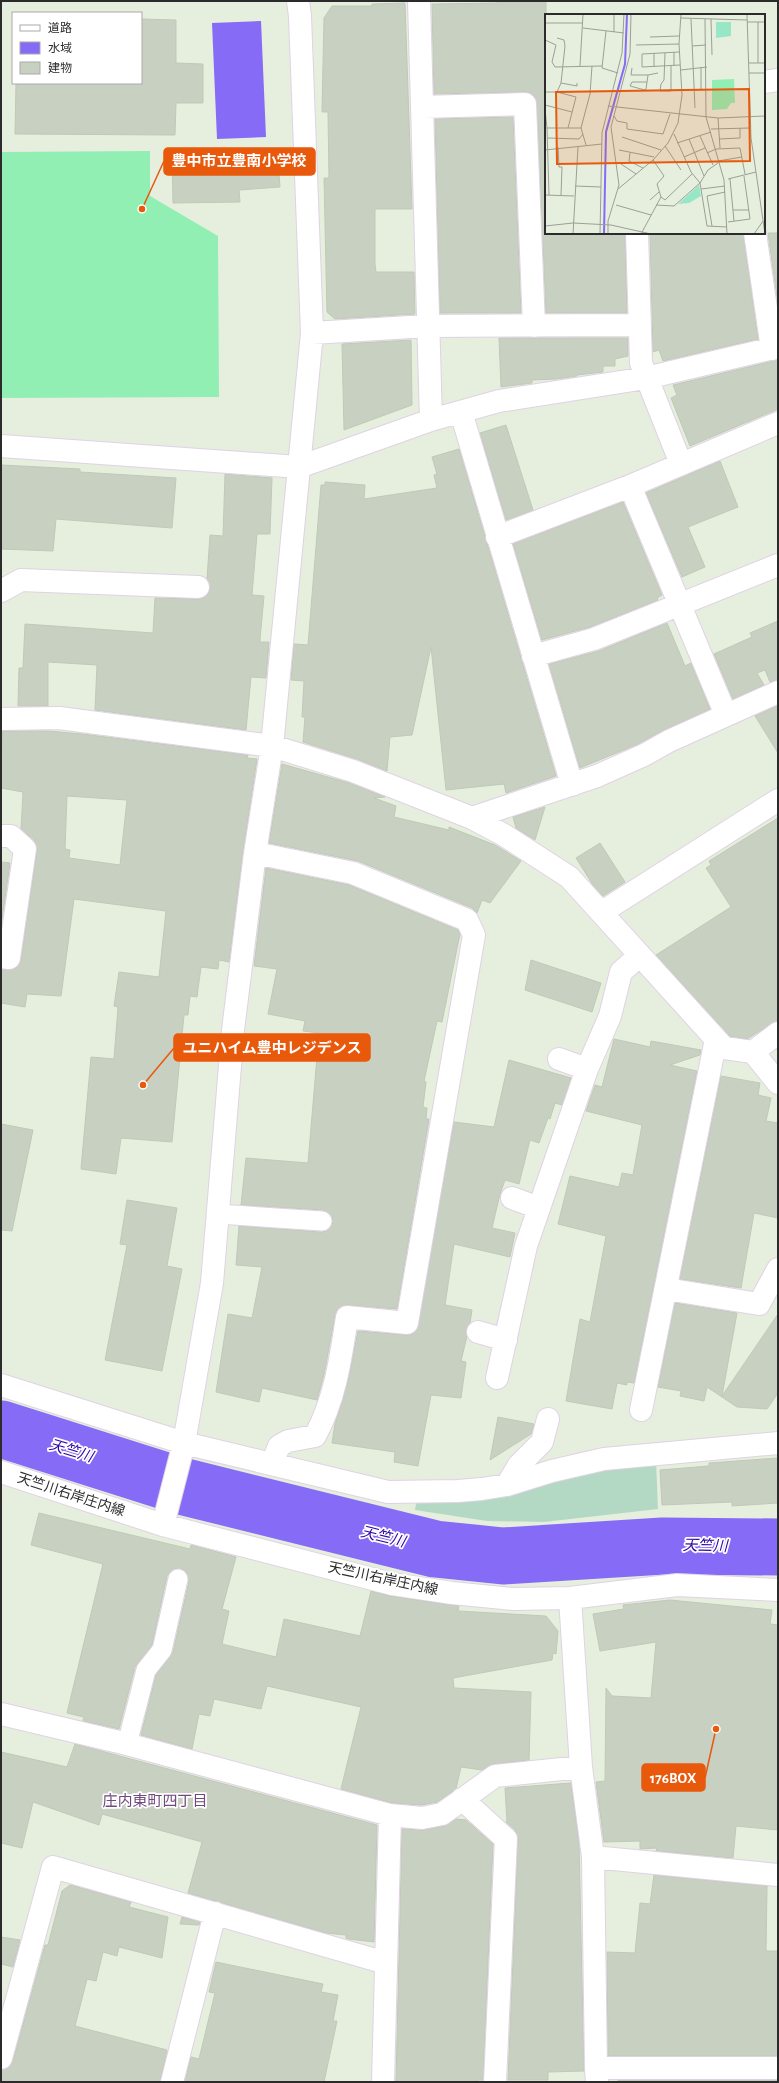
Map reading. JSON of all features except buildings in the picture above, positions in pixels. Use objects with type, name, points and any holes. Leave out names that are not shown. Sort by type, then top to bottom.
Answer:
[{"type":"street","points":[[165,1517],[182,1451],[212,1283],[233,1030],[255,853],[272,746],[312,333],[300,16],[298,1]]},
{"type":"street","points":[[419,1],[427,326],[431,420]]},
{"type":"street","points":[[765,82],[778,80]]},
{"type":"street","points":[[422,107],[526,104],[534,326]]},
{"type":"street","points":[[637,234],[641,363],[680,464]]},
{"type":"street","points":[[1,446],[299,467],[431,420],[499,401],[646,378],[775,348],[755,234]]},
{"type":"street","points":[[312,333],[427,326],[639,325]]},
{"type":"street","points":[[461,412],[572,785]]},
{"type":"street","points":[[497,537],[630,486],[778,423]]},
{"type":"street","points":[[630,486],[726,715]]},
{"type":"street","points":[[533,656],[594,639],[778,565]]},
{"type":"street","points":[[1,591],[21,580],[198,587]]},
{"type":"street","points":[[472,818],[596,776],[638,758],[669,741],[778,692]]},
{"type":"street","points":[[1,719],[59,718],[272,746],[353,771],[472,818],[504,835],[570,877],[724,1048],[753,1052],[778,1083]]},
{"type":"street","points":[[602,912],[778,800]]},
{"type":"street","points":[[1,836],[11,836],[25,849],[9,958],[1,957]]},
{"type":"street","points":[[255,853],[353,873],[467,920],[474,935],[407,1323],[347,1317],[341,1356],[326,1415],[321,1426],[315,1436],[288,1441],[279,1446],[272,1464]]},
{"type":"street","points":[[498,1378],[526,1246],[587,1069],[610,1016],[620,972],[640,955]]},
{"type":"street","points":[[753,1052],[778,1034]]},
{"type":"street","points":[[641,1410],[716,1039]]},
{"type":"street","points":[[559,1059],[587,1069]]},
{"type":"street","points":[[512,1198],[539,1208]]},
{"type":"street","points":[[666,1289],[759,1304],[778,1269]]},
{"type":"street","points":[[478,1332],[506,1340]]},
{"type":"street","points":[[1,1385],[182,1451],[272,1464],[388,1492],[458,1491],[507,1485],[559,1469],[604,1459],[778,1443]]},
{"type":"street","points":[[507,1485],[519,1465],[542,1442],[548,1419]]},
{"type":"street","name":"天竺川右岸庄内線","points":[[1,1472],[165,1517],[392,1584],[452,1593],[513,1599],[570,1598],[677,1584],[778,1590]]},
{"type":"street","points":[[570,1598],[581,1767],[594,1857],[596,2075],[778,2068]]},
{"type":"street","points":[[1,1714],[127,1744],[390,1815],[422,1818],[442,1814],[495,1776],[581,1767]]},
{"type":"street","points":[[462,1799],[506,1839],[495,2082]]},
{"type":"street","points":[[383,2082],[390,1815]]},
{"type":"street","points":[[594,1857],[778,1875]]},
{"type":"street","points":[[1,2058],[53,1867],[386,1963]]},
{"type":"street","points":[[172,2082],[214,1913]]},
{"type":"lane","points":[[218,1214],[322,1221]]},
{"type":"lane","points":[[127,1744],[146,1670],[162,1650],[178,1579]]},
{"type":"green space","points":[[150,151],[150,196],[218,236],[219,397],[1,398],[1,152]]},
{"type":"green space","points":[[656,1461],[658,1509],[544,1522],[487,1521],[415,1510],[417,1499]]},
{"type":"water","points":[[261,21],[266,137],[217,139],[212,23]]},
{"type":"waterway","name":"天竺川","points":[[1,1429],[181,1486],[435,1549],[503,1556],[663,1546],[778,1547]]},
{"type":"place","name":"豊中市立豊南小学校","points":[[142,209]]},
{"type":"place","name":"ユニハイム豊中レジデンス","points":[[143,1085]]},
{"type":"place","name":"176BOX","points":[[716,1729]]},
{"type":"district","name":"庄内東町四丁目","points":[[155,1801]]}]
